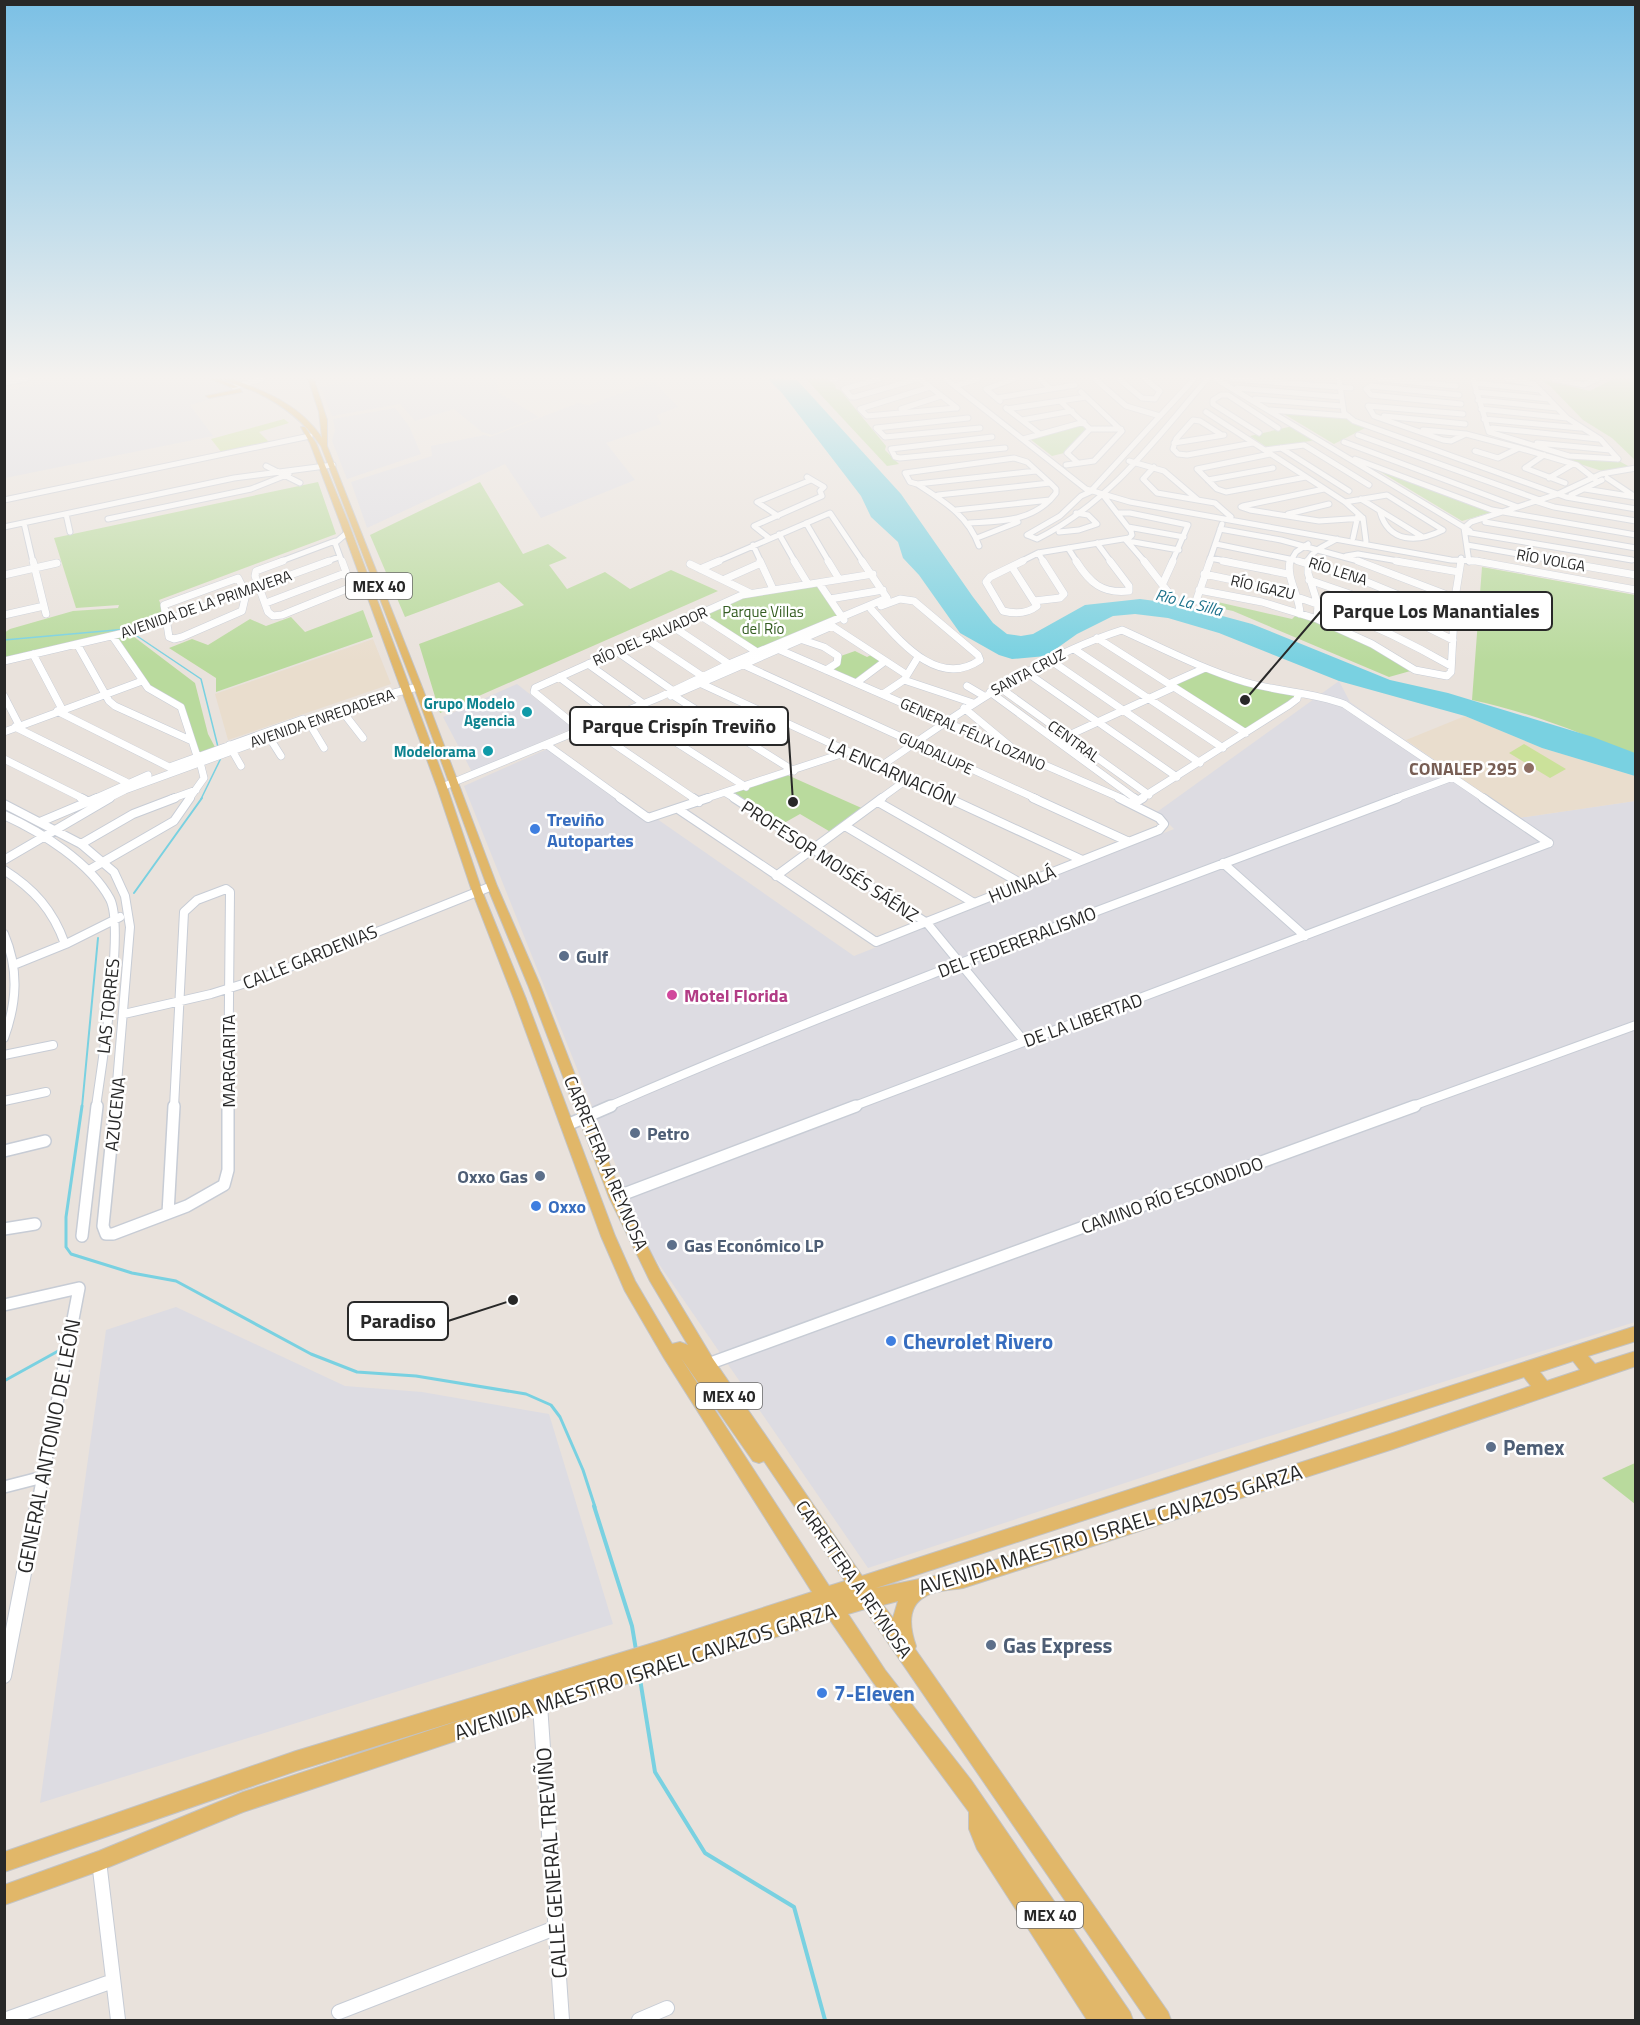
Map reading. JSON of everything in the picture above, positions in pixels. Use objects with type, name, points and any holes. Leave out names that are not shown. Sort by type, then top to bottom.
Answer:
[{"type":"main road","name":"CARRETERA A REYNOSA","points":[[326,474],[442,787],[477,891],[627,1279],[669,1353],[830,1603],[886,1685],[979,1809],[1122,2020]]},
{"type":"main road","name":"CARRETERA A REYNOSA","points":[[336,474],[492,886],[616,1197],[655,1276],[708,1364],[816,1525],[1160,2020]]},
{"type":"main road","points":[[344,522],[349,528],[359,532]]},
{"type":"main road","name":"AVENIDA MAESTRO ISRAEL CAVAZOS GARZA","points":[[4,1862],[296,1761],[618,1670],[830,1603],[1635,1333]]},
{"type":"main road","points":[[669,1353],[681,1350],[689,1355],[793,1504],[816,1525]]},
{"type":"main road","points":[[1576,1353],[1592,1373]]},
{"type":"main road","name":"AVENIDA MAESTRO ISRAEL CAVAZOS GARZA","points":[[862,1592],[920,1589],[963,1579],[1184,1506],[1394,1441],[1635,1358]]},
{"type":"main road","points":[[1527,1368],[1544,1390]]},
{"type":"main road","points":[[911,1659],[902,1633],[901,1615],[908,1599],[920,1589]]},
{"type":"main road","name":"AVENIDA MAESTRO ISRAEL CAVAZOS GARZA","points":[[4,1895],[99,1861],[243,1802],[540,1705],[618,1670]]},
{"type":"main road","points":[[979,1809],[979,1829],[984,1842],[1099,2020]]},
{"type":"street","points":[[4,500],[131,474]]},
{"type":"street","points":[[4,527],[102,504],[267,474]]},
{"type":"street","points":[[281,474],[300,483]]},
{"type":"street","points":[[102,504],[109,520],[251,489],[289,474]]},
{"type":"street","points":[[905,474],[910,482],[938,495],[956,510],[969,523],[979,546]]},
{"type":"street","points":[[917,484],[1023,474]]},
{"type":"street","points":[[977,538],[1028,518],[1054,496],[1056,489],[1040,474]]},
{"type":"street","points":[[1066,474],[1090,492],[1126,501],[1353,538],[1461,560]]},
{"type":"street","points":[[1068,512],[1088,515],[1097,524],[1079,530],[1057,532],[1037,539],[1027,535],[1068,512],[1081,495],[1090,492],[1107,474]]},
{"type":"street","points":[[1057,532],[1103,495],[1122,474]]},
{"type":"street","points":[[1148,474],[1143,479],[1157,493],[1217,504],[1227,518]]},
{"type":"street","points":[[1169,474],[1198,500]]},
{"type":"street","points":[[1202,474],[1220,491],[1230,492],[1306,477]]},
{"type":"street","points":[[1208,480],[1243,474]]},
{"type":"street","points":[[1301,474],[1346,502],[1359,517],[1366,541]]},
{"type":"street","points":[[1322,474],[1349,490]]},
{"type":"street","points":[[1333,494],[1367,487],[1368,484],[1351,474]]},
{"type":"street","points":[[1375,474],[1467,530],[1634,561]]},
{"type":"street","points":[[1377,474],[1467,530]]},
{"type":"street","points":[[1394,474],[1501,512],[1635,535]]},
{"type":"street","points":[[1430,474],[1518,507]]},
{"type":"street","points":[[1419,483],[1437,474]]},
{"type":"street","points":[[1466,474],[1541,502],[1635,521]]},
{"type":"street","points":[[1501,474],[1566,497],[1635,509]]},
{"type":"street","points":[[1538,474],[1565,483]]},
{"type":"street","points":[[1549,478],[1556,474]]},
{"type":"street","points":[[1580,474],[1586,480]]},
{"type":"street","points":[[1583,474],[1594,481]]},
{"type":"street","points":[[1467,530],[1501,512],[1566,497],[1584,489],[1606,474]]},
{"type":"street","points":[[1467,530],[1541,502],[1586,480],[1594,481],[1628,474]]},
{"type":"street","points":[[938,495],[1048,481],[1069,476]]},
{"type":"street","points":[[1610,477],[1635,492]]},
{"type":"street","points":[[1610,477],[1635,497]]},
{"type":"street","points":[[769,538],[753,527],[778,516],[822,496],[820,491],[824,487],[809,479],[757,502],[778,516]]},
{"type":"street","points":[[1324,489],[1241,507],[1323,522],[1359,517]]},
{"type":"street","points":[[1584,489],[1635,497]]},
{"type":"street","points":[[785,491],[794,497]]},
{"type":"street","points":[[1012,567],[1034,601],[1037,608],[1031,611],[1011,613],[1001,609],[986,582],[990,577],[1037,555],[1136,537],[1120,513],[1103,495]]},
{"type":"street","points":[[1158,503],[1162,498],[1169,498],[1170,495]]},
{"type":"street","points":[[1346,502],[1387,495],[1443,530],[1407,537],[1391,532],[1385,527],[1380,512]]},
{"type":"street","points":[[1115,498],[1158,503],[1227,518]]},
{"type":"street","points":[[1362,499],[1421,536]]},
{"type":"street","points":[[956,510],[1050,500]]},
{"type":"street","points":[[1120,513],[1126,501]]},
{"type":"street","points":[[1281,516],[1329,504]]},
{"type":"street","points":[[700,569],[830,513],[887,598],[729,664],[702,680]]},
{"type":"street","points":[[1120,513],[1185,523],[1188,526],[1163,583]]},
{"type":"street","points":[[66,514],[70,532]]},
{"type":"street","points":[[1353,538],[1359,517]]},
{"type":"street","points":[[969,523],[1028,518]]},
{"type":"street","points":[[1196,602],[1220,529],[1227,518]]},
{"type":"street","points":[[1485,522],[1635,548]]},
{"type":"street","points":[[24,523],[46,614]]},
{"type":"street","points":[[806,523],[839,579]]},
{"type":"street","points":[[1275,526],[1325,537],[1477,561],[1635,590]]},
{"type":"street","points":[[1131,528],[1184,537]]},
{"type":"street","points":[[1220,529],[1306,545],[1345,556],[1418,581],[1455,598]]},
{"type":"street","points":[[1467,530],[1469,561]]},
{"type":"street","points":[[348,532],[335,541],[256,572],[255,576],[268,612],[273,616],[354,586]]},
{"type":"street","points":[[779,534],[808,584]]},
{"type":"street","points":[[1300,614],[1298,595],[1288,574],[1288,563],[1291,557],[1306,545],[1325,537]]},
{"type":"street","points":[[1317,619],[1318,601],[1306,570],[1307,561],[1317,548],[1337,539]]},
{"type":"street","points":[[1127,540],[1179,550]]},
{"type":"street","points":[[1127,540],[1172,597]]},
{"type":"street","points":[[335,541],[350,584],[367,588]]},
{"type":"street","name":"RÍO LENA","points":[[1216,544],[1307,561],[1376,584],[1454,618]]},
{"type":"street","points":[[1611,544],[1634,561]]},
{"type":"street","points":[[753,545],[773,589]]},
{"type":"street","points":[[1069,549],[1096,589],[1107,592],[1129,591],[1129,586],[1098,545]]},
{"type":"street","name":"RÍO VOLGA","points":[[1467,545],[1635,575]]},
{"type":"street","points":[[1345,556],[1358,554],[1459,572]]},
{"type":"street","points":[[1034,601],[1060,598],[1064,594],[1037,555]]},
{"type":"street","name":"AVENIDA DE LA PRIMAVERA","points":[[4,661],[129,633],[339,557]]},
{"type":"street","points":[[1210,558],[1288,574]]},
{"type":"street","points":[[1199,590],[1262,602],[1317,619],[1372,644],[1415,670],[1448,675],[1451,666],[1455,598],[1461,560]]},
{"type":"street","points":[[4,575],[57,563]]},
{"type":"street","points":[[725,579],[761,563]]},
{"type":"street","points":[[690,564],[750,593]]},
{"type":"street","points":[[266,603],[345,573]]},
{"type":"street","name":"RÍO DEL SALVADOR","points":[[585,729],[534,692],[535,688],[698,614],[750,593],[873,574]]},
{"type":"street","name":"RÍO IGAZU","points":[[1204,574],[1251,582],[1318,601],[1381,626],[1451,666]]},
{"type":"street","points":[[238,578],[247,591],[247,602],[242,611],[174,639],[168,635],[164,605],[238,578]]},
{"type":"street","points":[[1309,579],[1382,605],[1453,640]]},
{"type":"street","points":[[1418,581],[1456,588]]},
{"type":"street","points":[[819,583],[842,618]]},
{"type":"street","points":[[830,599],[883,590]]},
{"type":"street","points":[[442,787],[702,680],[764,657],[832,626],[842,618],[900,599],[914,601],[980,659],[964,668],[918,657],[871,609]]},
{"type":"street","points":[[4,615],[44,606]]},
{"type":"street","points":[[698,614],[764,657]]},
{"type":"street","points":[[672,626],[729,664]]},
{"type":"street","points":[[832,626],[897,669],[905,677],[973,703]]},
{"type":"street","name":"SANTA CRUZ","points":[[881,766],[964,708],[999,687],[1050,660],[1116,630],[1129,633],[1205,668]]},
{"type":"street","points":[[89,870],[174,821],[205,775],[204,757],[190,740],[182,707],[148,688],[113,637]]},
{"type":"street","name":"LA ENCARNACIÓN","points":[[645,638],[702,680],[758,710],[1082,860]]},
{"type":"street","points":[[1097,638],[1246,733]]},
{"type":"street","points":[[803,640],[824,647],[838,656],[837,663],[826,670]]},
{"type":"street","points":[[77,644],[109,701],[123,710],[190,740]]},
{"type":"street","points":[[1074,649],[1223,748]]},
{"type":"street","name":"GENERAL FÉLIX LOZANO","points":[[780,650],[1136,803],[1165,822]]},
{"type":"street","points":[[616,651],[724,729],[794,771]]},
{"type":"street","points":[[33,654],[59,710],[169,767]]},
{"type":"street","points":[[883,694],[905,677],[918,657]]},
{"type":"street","points":[[1050,660],[1200,763]]},
{"type":"street","points":[[856,683],[884,662]]},
{"type":"street","points":[[588,664],[644,704]]},
{"type":"street","name":"GUADALUPE","points":[[744,665],[1127,841]]},
{"type":"street","points":[[897,669],[911,666]]},
{"type":"street","points":[[1056,741],[1149,699],[1205,668],[1247,683],[1338,701],[1453,777]]},
{"type":"street","points":[[1026,672],[1177,777]]},
{"type":"street","points":[[559,677],[613,717]]},
{"type":"street","points":[[4,732],[142,681]]},
{"type":"street","name":"AVENIDA ENREDADERA","points":[[228,748],[417,684]]},
{"type":"street","name":"CENTRAL","points":[[966,686],[987,694],[1056,741],[1136,803]]},
{"type":"street","name":"AVENIDA ENREDADERA","points":[[228,748],[269,737],[405,687]]},
{"type":"street","name":"CENTRAL","points":[[999,687],[1149,795]]},
{"type":"street","points":[[1136,803],[1295,701],[1298,694]]},
{"type":"street","points":[[4,696],[17,726],[126,783]]},
{"type":"street","points":[[964,708],[1020,754]]},
{"type":"street","points":[[724,729],[758,710]]},
{"type":"street","points":[[342,711],[363,738]]},
{"type":"street","points":[[627,711],[746,787]]},
{"type":"street","points":[[309,723],[324,748]]},
{"type":"street","points":[[585,729],[699,802]]},
{"type":"street","points":[[269,737],[281,756]]},
{"type":"street","points":[[547,745],[648,818],[848,752]]},
{"type":"street","points":[[4,860],[125,790],[204,757],[228,748],[241,766]]},
{"type":"street","points":[[40,822],[54,818],[126,783],[204,757]]},
{"type":"street","points":[[4,759],[87,801]]},
{"type":"street","name":"DE LA LIBERTAD","points":[[616,1197],[1549,843],[1453,777]]},
{"type":"street","name":"DEL FEDERERALISMO","points":[[567,1125],[687,1073],[960,964],[1453,777]]},
{"type":"street","points":[[678,809],[776,876],[909,778]]},
{"type":"street","points":[[81,844],[133,814],[196,790]]},
{"type":"street","name":"PROFESOR MOISÉS SÁÉNZ","points":[[726,793],[927,923],[1024,1041]]},
{"type":"street","points":[[879,802],[1022,884]]},
{"type":"street","points":[[4,804],[81,844],[103,862],[119,879],[126,896],[128,914],[16,964]]},
{"type":"street","name":"LAS TORRES","points":[[4,815],[45,835],[89,870],[108,894],[114,919],[116,933],[82,1236]]},
{"type":"street","points":[[4,826],[24,815]]},
{"type":"street","name":"HUINALÁ","points":[[776,876],[876,942],[1159,830],[1165,822]]},
{"type":"street","points":[[845,826],[974,903]]},
{"type":"street","points":[[1223,863],[1305,936]]},
{"type":"street","points":[[4,870],[28,885],[48,905],[65,944]]},
{"type":"street","name":"CALLE GARDENIAS","points":[[124,1014],[229,989],[264,977],[435,906],[492,886]]},
{"type":"street","name":"MARGARITA","points":[[179,1002],[184,912],[191,904],[218,891],[228,890],[231,900],[228,1170],[225,1183],[215,1192]]},
{"type":"street","name":"AZUCENA","points":[[128,914],[130,927],[128,964],[103,1226],[105,1232],[109,1235],[215,1192]]},
{"type":"street","points":[[4,934],[16,964],[13,1007],[4,1038]]},
{"type":"street","points":[[112,968],[128,964]]},
{"type":"street","points":[[168,1213],[179,1002]]},
{"type":"street","name":"CAMINO RÍO ESCONDIDO","points":[[708,1364],[1635,1025]]},
{"type":"street","points":[[4,1055],[53,1045]]},
{"type":"street","points":[[4,1101],[46,1092]]},
{"type":"street","points":[[4,1151],[45,1141]]},
{"type":"street","points":[[86,1206],[106,1201]]},
{"type":"street","points":[[4,1229],[35,1224]]},
{"type":"street","name":"GENERAL ANTONIO DE LEÓN","points":[[4,1305],[79,1288],[4,1676]]},
{"type":"street","points":[[4,1487],[43,1477]]},
{"type":"street","name":"CALLE GENERAL TREVIÑO","points":[[540,1705],[562,2020]]},
{"type":"street","points":[[99,1861],[118,2020]]},
{"type":"street","points":[[339,2012],[555,1928]]},
{"type":"street","points":[[4,2020],[112,1981]]},
{"type":"street","points":[[639,2020],[668,2008]]},
{"type":"shaded area","points":[[5,474],[27,474],[5,478]]},
{"type":"shaded area","points":[[345,474],[363,474],[347,479]]},
{"type":"shaded area","points":[[377,474],[485,474],[367,528],[351,482]]},
{"type":"shaded area","points":[[511,474],[630,474],[635,480],[541,518]]},
{"type":"shaded area","points":[[373,639],[391,684],[228,740],[215,694]]},
{"type":"shaded area","points":[[1339,681],[1350,702],[1518,818],[1635,801],[1635,1322],[1225,1450],[868,1568],[650,1251],[464,786],[547,749],[660,821],[854,956],[1174,829],[1157,812]]},
{"type":"shaded area","points":[[517,684],[573,728],[472,772],[443,717]]},
{"type":"shaded area","name":"CONALEP 295","points":[[1465,716],[1542,748],[1635,776],[1635,801],[1518,818],[1406,740]]},
{"type":"shaded area","points":[[176,1307],[345,1386],[422,1392],[549,1414],[613,1624],[40,1803],[106,1330]]},
{"type":"green space","points":[[1383,474],[1391,474],[1492,512],[1462,521]]},
{"type":"green space","points":[[318,482],[336,534],[159,600],[166,619],[132,631],[5,660],[4,633],[10,629],[73,611],[118,608],[119,605],[76,608],[54,538]]},
{"type":"green space","points":[[480,482],[523,554],[548,544],[567,558],[549,565],[567,589],[605,572],[630,589],[671,570],[718,591],[440,713],[419,644],[524,605],[499,582],[405,617],[370,535]]},
{"type":"green space","points":[[1482,567],[1635,595],[1635,757],[1555,724],[1472,700]]},
{"type":"green space","name":"Parque Villas del Río","points":[[819,583],[840,617],[758,652],[698,614],[730,600]]},
{"type":"green space","points":[[1209,600],[1292,619],[1297,614],[1347,633],[1414,670],[1389,677],[1233,611],[1210,606]]},
{"type":"green space","points":[[363,610],[373,637],[216,692],[216,678],[169,648],[192,639],[208,645],[250,619],[266,626],[291,617],[305,632]]},
{"type":"green space","points":[[129,633],[195,683],[208,734],[216,749],[197,756],[183,710],[148,688],[113,637]]},
{"type":"green space","points":[[855,651],[867,657],[873,654],[884,662],[856,683],[826,670],[838,657]]},
{"type":"green space","points":[[1205,668],[1298,694],[1298,697],[1246,733],[1169,684]]},
{"type":"green space","points":[[1524,744],[1566,769],[1550,778],[1509,753]]},
{"type":"green space","points":[[785,774],[866,810],[834,834],[800,814],[777,827],[726,793]]},
{"type":"green space","points":[[1635,1463],[1635,1504],[1602,1478]]},
{"type":"water","points":[[844,474],[882,474],[901,494],[993,623],[1007,634],[1021,636],[1033,634],[1085,605],[1140,599],[1178,604],[1252,624],[1390,680],[1448,693],[1593,737],[1635,753],[1635,776],[1542,748],[1465,716],[1339,681],[1219,633],[1168,618],[1135,614],[1113,616],[1077,634],[1046,656],[1012,659],[999,655],[960,633],[919,575],[903,558],[898,542],[871,517],[861,496]]},
{"type":"waterway","points":[[4,640],[127,629]]},
{"type":"waterway","points":[[134,634],[201,679],[218,747]]},
{"type":"waterway","points":[[201,799],[221,758]]},
{"type":"waterway","points":[[134,893],[202,798]]},
{"type":"waterway","points":[[82,1107],[98,938]]},
{"type":"waterway","points":[[82,1106],[66,1217],[66,1247],[71,1254],[132,1273],[176,1281],[311,1354],[357,1372],[416,1376],[526,1394],[551,1405],[560,1417],[583,1470],[595,1507]]},
{"type":"waterway","points":[[4,1381],[60,1350]]},
{"type":"waterway","points":[[594,1506],[632,1626],[636,1650]]},
{"type":"waterway","points":[[640,1679],[655,1772],[705,1853],[794,1907],[825,2020]]},
{"type":"place","name":"Parque Los Manantiales","points":[[1245,700]]},
{"type":"place","name":"Grupo Modelo Agencia","points":[[527,712]]},
{"type":"place","name":"Modelorama","points":[[488,751]]},
{"type":"place","name":"CONALEP 295","points":[[1529,768]]},
{"type":"place","name":"Parque Crispín Treviño","points":[[793,802]]},
{"type":"place","name":"Treviño Autopartes","points":[[535,829]]},
{"type":"place","name":"Gulf","points":[[564,956]]},
{"type":"place","name":"Motel Florida","points":[[672,995]]},
{"type":"place","name":"Petro","points":[[635,1133]]},
{"type":"place","name":"Oxxo Gas","points":[[540,1176]]},
{"type":"place","name":"Oxxo","points":[[536,1206]]},
{"type":"place","name":"Gas Económico LP","points":[[672,1245]]},
{"type":"place","name":"Paradiso","points":[[513,1300]]},
{"type":"place","name":"Chevrolet Rivero","points":[[891,1341]]},
{"type":"place","name":"Pemex","points":[[1491,1447]]},
{"type":"place","name":"Gas Express","points":[[991,1645]]},
{"type":"place","name":"7-Eleven","points":[[822,1693]]},
{"type":"water label","name":"Río La Silla","points":[[1189,602]]}]
